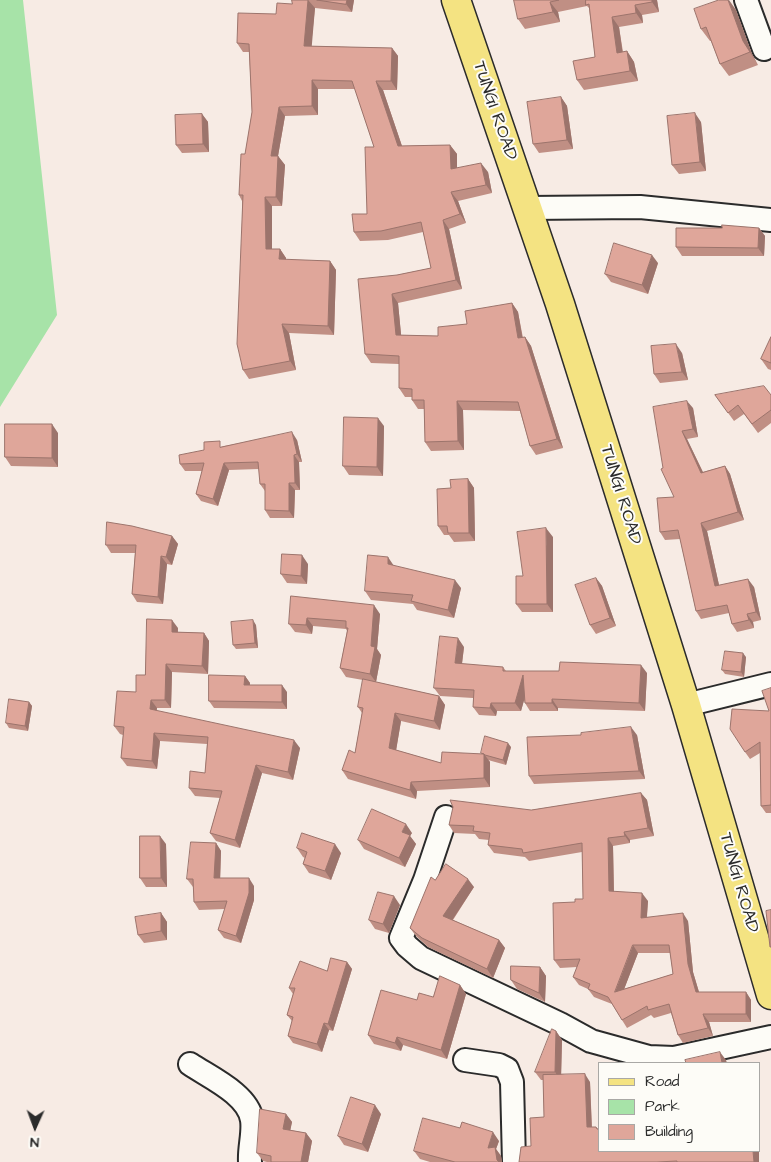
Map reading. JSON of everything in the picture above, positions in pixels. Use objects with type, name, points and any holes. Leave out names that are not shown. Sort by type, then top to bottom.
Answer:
[{"type":"main road","name":"TUNGI ROAD","points":[[456,0],[560,304],[686,705],[771,995]]},
{"type":"street","points":[[746,0],[764,49]]},
{"type":"street","points":[[527,208],[640,207],[771,220]]},
{"type":"street","points":[[686,705],[771,684]]},
{"type":"street","points":[[446,817],[425,880],[402,938],[407,946],[422,958],[560,1024],[591,1041],[649,1057],[674,1058],[771,1037]]},
{"type":"street","points":[[464,1060],[499,1065],[507,1069],[512,1082],[514,1162]]},
{"type":"street","points":[[190,1064],[236,1095],[247,1106],[252,1120],[250,1162]]},
{"type":"green space","points":[[0,0],[23,0],[57,315],[0,407]]},
{"type":"building","points":[[292,0],[308,0],[304,46],[392,48],[391,81],[376,81],[398,146],[450,145],[451,169],[481,163],[486,185],[451,192],[460,214],[443,220],[456,280],[392,294],[396,335],[438,336],[438,327],[467,324],[465,311],[512,303],[518,338],[525,337],[557,439],[530,446],[518,402],[457,401],[458,441],[425,442],[424,400],[412,400],[412,389],[399,388],[399,356],[365,354],[358,279],[397,275],[431,268],[421,222],[381,231],[354,232],[352,214],[367,214],[365,147],[374,147],[352,81],[312,80],[312,106],[279,107],[271,156],[278,156],[276,197],[265,197],[266,249],[280,249],[279,259],[330,261],[328,326],[282,324],[290,361],[243,370],[237,344],[243,195],[239,195],[241,154],[245,154],[252,112],[249,44],[237,43],[238,13],[276,14],[277,3],[292,4]]},
{"type":"building","points":[[317,0],[347,0],[346,4]]},
{"type":"building","points":[[514,0],[559,0],[550,2],[553,12],[518,19]]},
{"type":"building","points":[[586,0],[652,0],[652,2],[635,5],[636,13],[612,17],[617,53],[627,51],[630,71],[577,80],[573,61],[595,57],[589,4],[586,5]]},
{"type":"building","points":[[719,0],[728,0],[743,41],[750,52],[720,64],[706,27],[701,29],[694,9]]},
{"type":"building","points":[[561,97],[567,140],[533,144],[527,102]]},
{"type":"building","points":[[695,113],[700,162],[672,165],[667,116]]},
{"type":"building","points":[[202,114],[203,144],[176,145],[175,115]]},
{"type":"building","points":[[722,225],[759,228],[758,248],[676,247],[676,228],[722,228]]},
{"type":"building","points":[[614,243],[652,255],[642,285],[605,274]]},
{"type":"building","points":[[771,337],[771,363],[761,359]]},
{"type":"building","points":[[676,344],[682,372],[654,374],[651,346]]},
{"type":"building","points":[[764,386],[771,395],[771,410],[752,424],[738,405],[728,413],[715,395]]},
{"type":"building","points":[[687,401],[693,429],[682,431],[701,473],[725,466],[738,512],[701,523],[715,586],[748,579],[756,612],[747,614],[749,620],[732,624],[727,605],[696,611],[678,530],[660,532],[657,498],[674,497],[661,469],[663,468],[653,407]]},
{"type":"building","points":[[344,417],[378,418],[377,467],[343,466]]},
{"type":"building","points":[[5,424],[52,424],[52,458],[5,457]]},
{"type":"building","points":[[292,432],[297,454],[294,455],[295,483],[289,483],[289,511],[265,510],[265,484],[260,484],[258,462],[224,463],[213,499],[196,494],[204,463],[180,464],[179,455],[204,450],[204,442],[220,441],[220,447]]},
{"type":"building","points":[[468,479],[469,533],[448,533],[447,526],[438,526],[437,489],[451,488],[450,480]]},
{"type":"building","points":[[107,522],[172,536],[166,557],[161,556],[158,597],[132,594],[136,545],[106,545]]},
{"type":"building","points":[[546,528],[547,604],[516,604],[516,576],[523,576],[517,532]]},
{"type":"building","points":[[282,554],[302,555],[301,576],[281,574]]},
{"type":"building","points":[[368,555],[388,557],[388,564],[455,580],[448,610],[411,601],[413,595],[365,591]]},
{"type":"building","points":[[596,578],[610,618],[590,625],[575,585]]},
{"type":"building","points":[[291,596],[374,605],[371,646],[375,647],[370,674],[340,668],[348,628],[346,628],[346,621],[307,618],[306,625],[289,624]]},
{"type":"building","points":[[147,619],[172,620],[172,632],[204,633],[202,666],[166,664],[165,700],[151,700],[150,709],[294,740],[288,772],[256,765],[235,840],[210,833],[222,791],[189,788],[190,771],[205,773],[208,737],[154,733],[152,761],[121,758],[124,727],[114,726],[117,691],[136,692],[136,675],[145,675]]},
{"type":"building","points":[[253,620],[255,643],[233,645],[231,622]]},
{"type":"building","points":[[440,636],[458,638],[455,663],[503,667],[503,671],[559,671],[560,662],[641,665],[639,703],[552,699],[552,703],[525,703],[523,675],[515,703],[491,703],[490,708],[473,707],[474,690],[434,688]]},
{"type":"building","points":[[725,651],[743,653],[741,672],[722,670]]},
{"type":"building","points":[[209,675],[245,676],[244,685],[282,685],[282,702],[209,701]]},
{"type":"building","points":[[363,679],[439,696],[434,721],[395,713],[389,748],[441,763],[442,752],[484,754],[484,778],[411,782],[410,790],[342,770],[349,750],[355,753],[363,708],[358,707]]},
{"type":"building","points":[[771,688],[771,805],[761,806],[760,742],[745,752],[730,729],[732,709],[769,711],[762,691]]},
{"type":"building","points":[[9,699],[29,702],[25,726],[6,723]]},
{"type":"building","points":[[631,727],[639,771],[529,776],[527,737],[581,735],[581,733]]},
{"type":"building","points":[[485,736],[508,743],[503,760],[481,753]]},
{"type":"building","points":[[641,793],[648,828],[624,832],[625,836],[608,838],[609,891],[642,893],[641,918],[683,913],[688,964],[696,992],[746,992],[746,1014],[703,1014],[708,1028],[678,1035],[669,1004],[648,1010],[647,1006],[622,1020],[608,997],[588,989],[590,984],[573,977],[580,959],[554,960],[553,903],[575,902],[575,899],[583,899],[582,843],[523,853],[522,849],[488,845],[490,833],[473,831],[474,826],[449,825],[453,807],[450,800],[531,810]],"holes":[[[633,945],[669,945],[673,974],[615,992]]]},
{"type":"building","points":[[372,809],[406,824],[402,832],[410,835],[399,858],[358,840]]},
{"type":"building","points":[[302,833],[335,844],[325,871],[303,864],[307,852],[297,848]]},
{"type":"building","points":[[140,836],[160,836],[161,878],[140,878]]},
{"type":"building","points":[[191,842],[216,843],[214,878],[249,878],[249,893],[236,936],[218,930],[227,901],[194,902],[193,879],[187,879]]},
{"type":"building","points":[[446,864],[468,879],[443,916],[499,940],[487,969],[422,938],[410,928],[431,877],[435,880]]},
{"type":"building","points":[[378,892],[394,896],[383,924],[369,920]]},
{"type":"building","points":[[771,910],[771,947],[770,947],[766,911]]},
{"type":"building","points":[[161,913],[161,931],[138,935],[135,917]]},
{"type":"building","points":[[331,958],[347,962],[328,1024],[324,1023],[317,1044],[288,1036],[293,1017],[287,1015],[295,988],[289,988],[300,961],[327,971]]},
{"type":"building","points":[[511,966],[540,967],[539,993],[511,980]]},
{"type":"building","points":[[440,976],[460,985],[441,1050],[397,1037],[395,1043],[368,1035],[381,990],[417,1000],[419,993],[433,997]]},
{"type":"building","points":[[552,1029],[556,1031],[555,1072],[535,1072]]},
{"type":"building","points":[[720,1052],[722,1062],[686,1062],[685,1060]]},
{"type":"building","points":[[585,1074],[587,1127],[596,1127],[598,1129],[598,1152],[753,1152],[754,1162],[519,1162],[521,1147],[531,1146],[530,1118],[544,1117],[543,1075]]},
{"type":"building","points":[[351,1097],[375,1105],[362,1144],[338,1136]]},
{"type":"building","points":[[260,1109],[286,1114],[283,1129],[306,1133],[301,1162],[271,1162],[271,1156],[257,1153]]},
{"type":"building","points":[[423,1118],[460,1128],[462,1122],[493,1132],[488,1148],[495,1147],[499,1162],[455,1162],[414,1151]]}]
